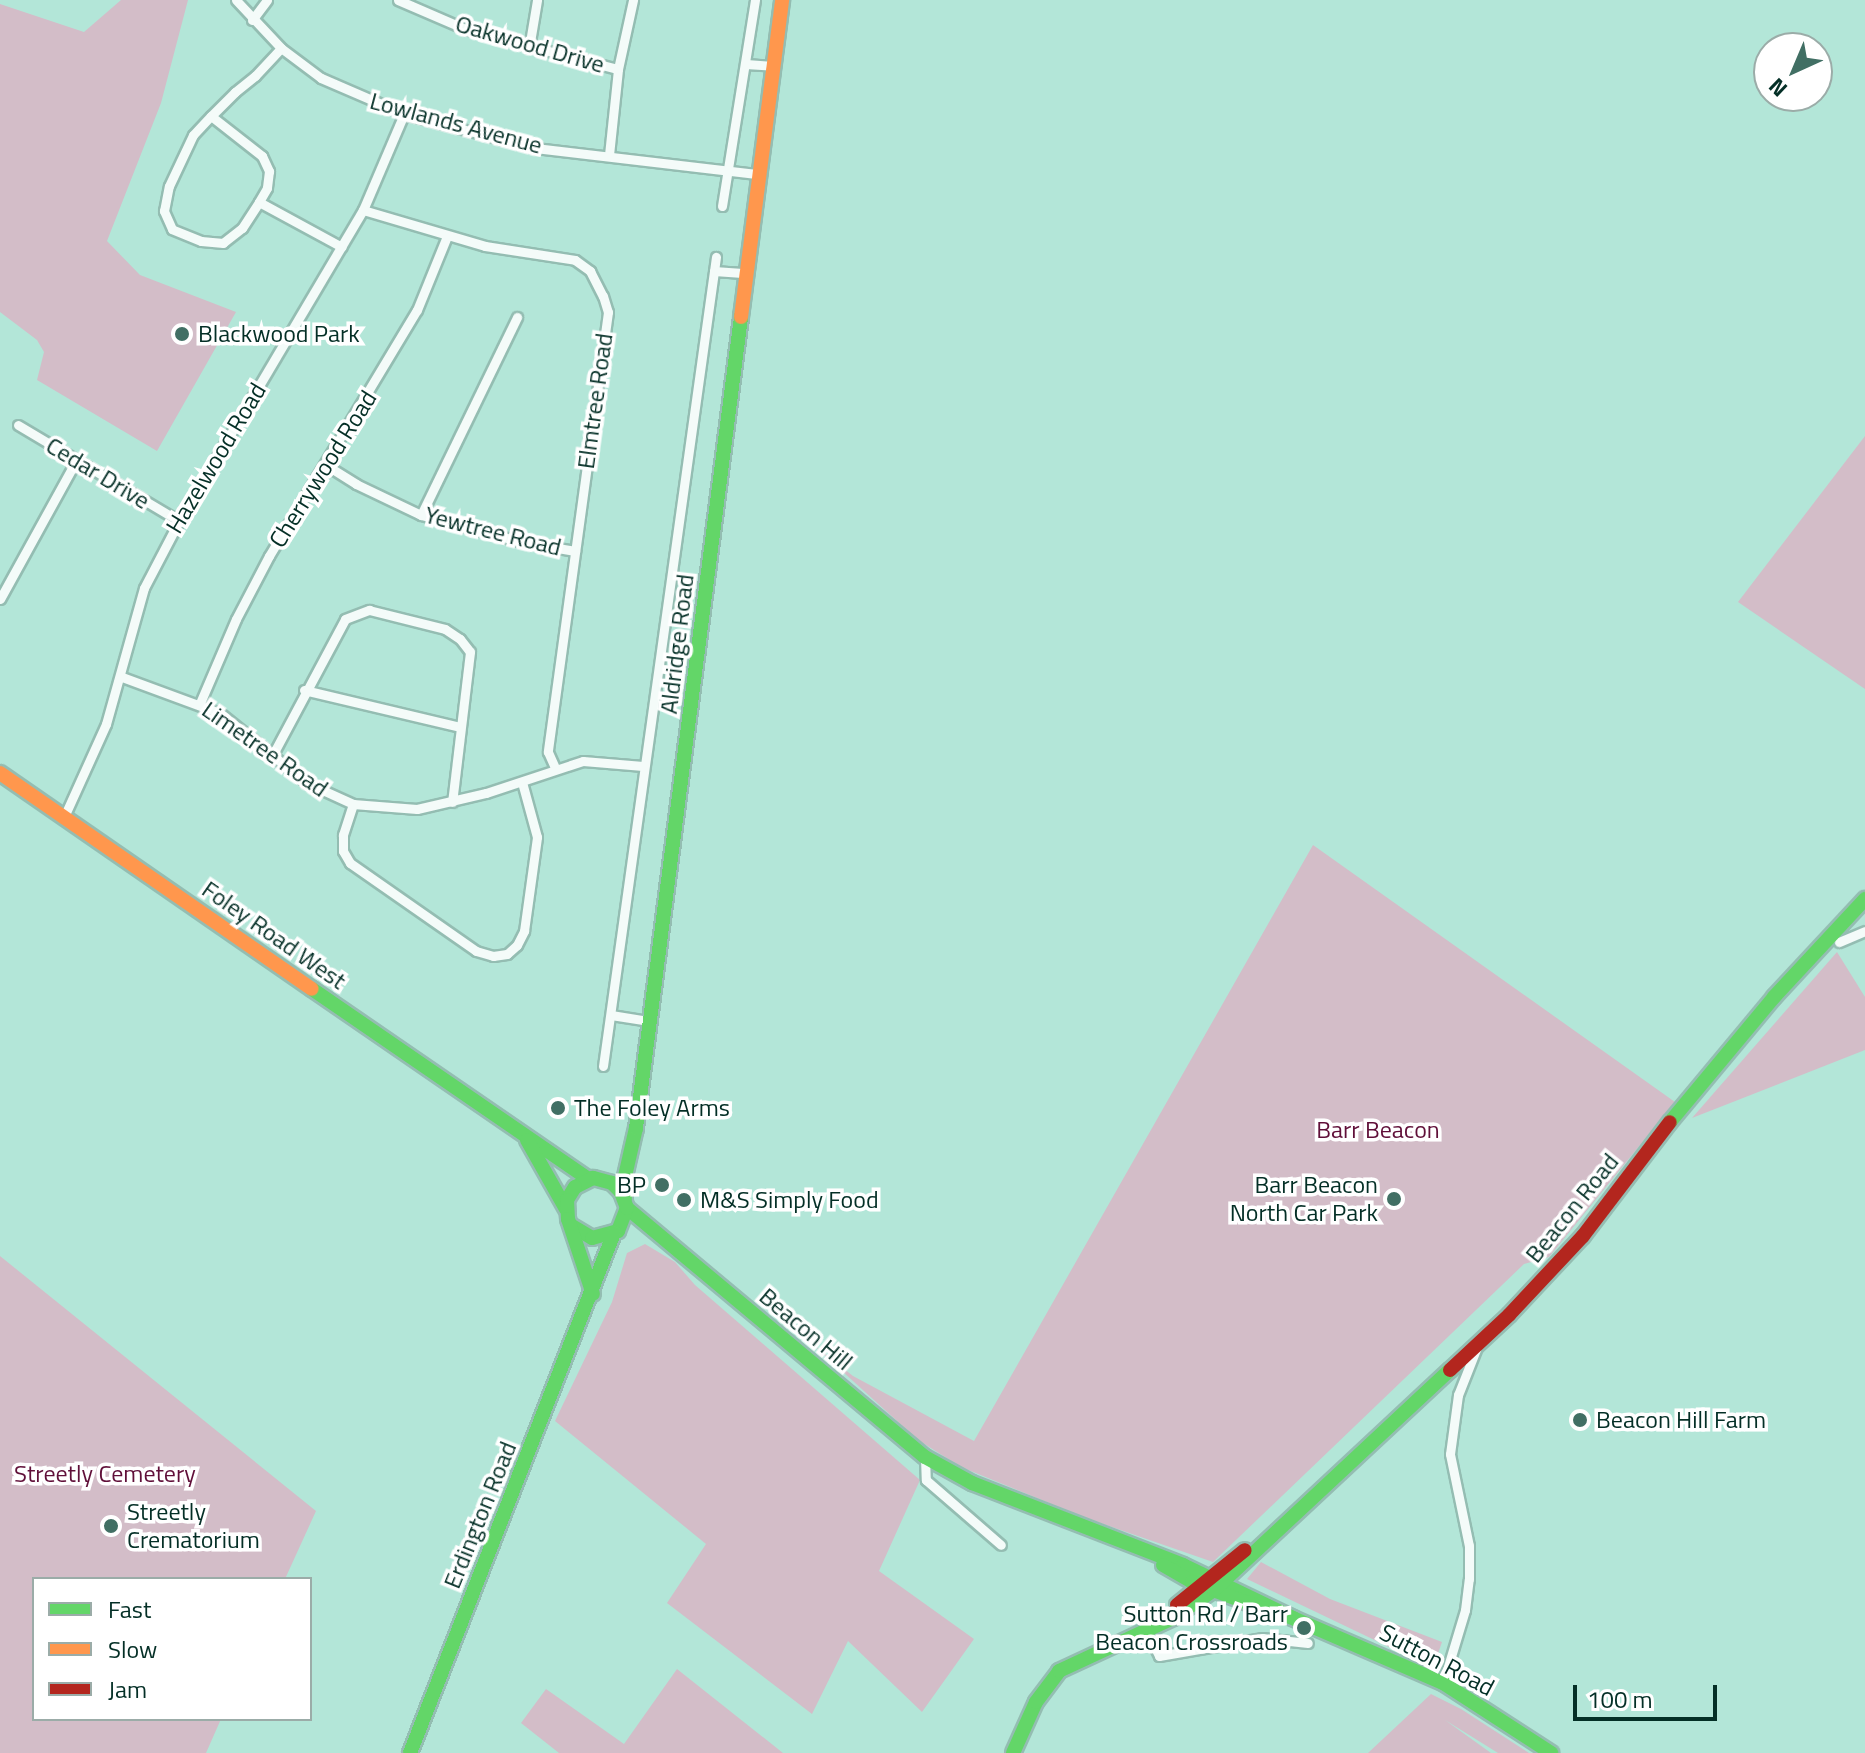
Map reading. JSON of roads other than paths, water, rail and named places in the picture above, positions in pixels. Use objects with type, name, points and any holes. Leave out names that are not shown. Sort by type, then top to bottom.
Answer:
[{"type":"main road","name":"Aldridge Road","points":[[626,1203],[623,1185],[636,1128],[782,0]]},
{"type":"main road","name":"Foley Road West","points":[[0,773],[594,1179]]},
{"type":"main road","name":"Beacon Road","points":[[1013,1753],[1036,1702],[1059,1671],[1173,1618],[1288,1520],[1478,1344],[1556,1267],[1642,1156],[1774,997],[1865,899]]},
{"type":"main road","name":"Foley Road West","points":[[524,1133],[566,1209]]},
{"type":"main road","points":[[593,1294],[566,1209],[575,1187],[594,1179],[628,1156]]},
{"type":"main road","points":[[594,1179],[618,1187],[626,1203],[616,1232]]},
{"type":"main road","name":"Beacon Hill","points":[[626,1203],[659,1235],[925,1457],[972,1483],[1124,1543],[1212,1584]]},
{"type":"main road","points":[[572,1226],[592,1238],[616,1232],[659,1235]]},
{"type":"main road","name":"Erdington Road","points":[[410,1753],[616,1232]]},
{"type":"main road","name":"Sutton Road","points":[[1212,1584],[1443,1683],[1551,1753]]},
{"type":"street","name":"Lowlands Avenue","points":[[236,0],[281,48],[331,84],[404,114],[535,148],[758,174]]},
{"type":"street","points":[[252,20],[267,0]]},
{"type":"street","name":"Oakwood Drive","points":[[399,0],[465,29],[618,69]]},
{"type":"street","points":[[529,48],[537,0]]},
{"type":"street","points":[[609,155],[618,69],[633,0]]},
{"type":"street","points":[[722,206],[755,0]]},
{"type":"street","points":[[211,116],[262,156],[269,171],[259,202],[242,228],[223,243],[201,241],[172,229],[164,211],[169,186],[193,135],[211,116],[281,48]]},
{"type":"street","points":[[746,64],[773,66]]},
{"type":"street","name":"Hazelwood Road","points":[[64,817],[106,724],[122,677],[128,639],[144,588],[179,521],[363,210],[404,114]]},
{"type":"street","points":[[259,202],[342,247]]},
{"type":"street","name":"Elmtree Road","points":[[363,210],[485,246],[575,260],[590,271],[603,296],[608,312],[548,752],[555,768]]},
{"type":"street","name":"Cherrywood Road","points":[[200,703],[243,606],[417,310],[447,236]]},
{"type":"street","name":"Aldridge Road","points":[[603,1066],[716,257]]},
{"type":"street","points":[[714,271],[746,273]]},
{"type":"street","points":[[421,515],[513,336],[517,317]]},
{"type":"street","name":"Cedar Drive","points":[[18,425],[179,521]]},
{"type":"street","points":[[0,599],[76,461]]},
{"type":"street","name":"Yewtree Road","points":[[326,465],[421,515],[522,542],[575,551]]},
{"type":"street","points":[[272,756],[304,690],[345,619],[369,610],[445,629],[460,639],[470,652],[452,802]]},
{"type":"street","name":"Limetree Road","points":[[122,677],[200,703],[241,727],[307,783],[353,804],[417,809],[522,782],[555,768],[583,761],[643,766]]},
{"type":"street","points":[[304,690],[460,727]]},
{"type":"street","points":[[353,804],[343,835],[343,851],[350,863],[476,951],[493,956],[507,954],[517,945],[524,931],[537,837],[522,782]]},
{"type":"street","points":[[1839,942],[1865,931]]},
{"type":"street","points":[[611,1015],[650,1021]]},
{"type":"street","points":[[1443,1683],[1465,1610],[1469,1579],[1469,1546],[1450,1454],[1458,1395],[1478,1344]]},
{"type":"street","name":"Beacon Hill","points":[[925,1457],[926,1480],[1001,1545]]},
{"type":"street","points":[[1146,1630],[1159,1656],[1262,1638],[1308,1643]]},
{"type":"place","name":"Blackwood Park","points":[[182,334]]},
{"type":"place","name":"The Foley Arms","points":[[558,1108]]},
{"type":"place","name":"BP","points":[[662,1185]]},
{"type":"place","name":"Barr Beacon North Car Park","points":[[1394,1199]]},
{"type":"place","name":"M&S Simply Food","points":[[684,1200]]},
{"type":"place","name":"Beacon Hill Farm","points":[[1580,1420]]},
{"type":"place","name":"Streetly Crematorium","points":[[111,1526]]},
{"type":"place","name":"Sutton Rd / Barr Beacon Crossroads","points":[[1304,1628]]},
{"type":"park label","name":"Barr Beacon","points":[[1378,1130]]},
{"type":"park label","name":"Streetly Cemetery","points":[[105,1474]]}]
